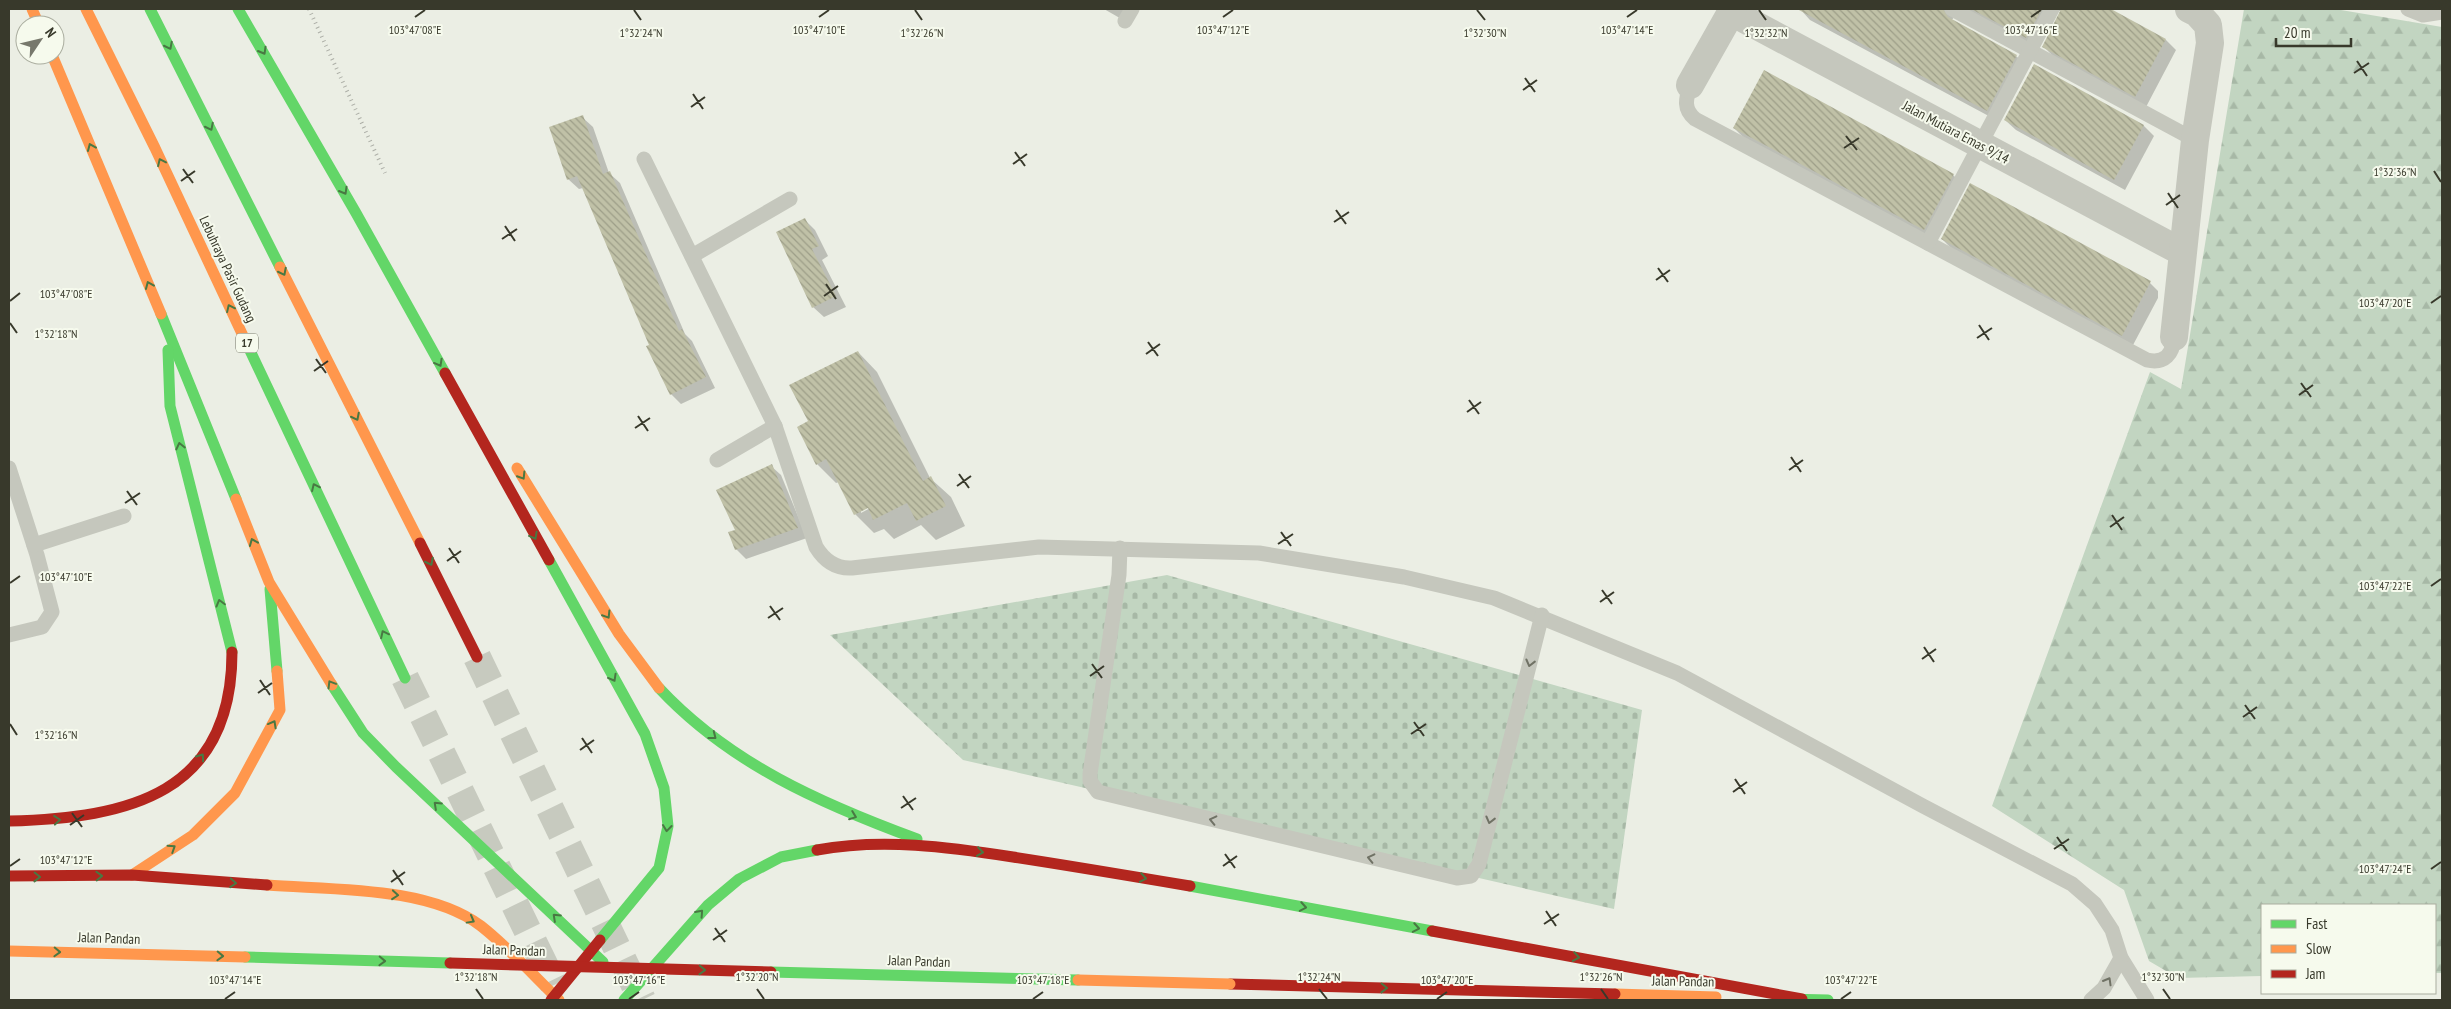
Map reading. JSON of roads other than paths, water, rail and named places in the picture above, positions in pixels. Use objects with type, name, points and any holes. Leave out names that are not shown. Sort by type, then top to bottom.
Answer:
[{"type":"highway","name":"Lebuhraya Pasir Gudang","points":[[86,9],[155,148],[405,678]]},
{"type":"highway","points":[[150,9],[477,656]]},
{"type":"highway","points":[[9,876],[66,878],[132,875],[366,892],[419,899],[448,907],[481,926],[555,999],[591,950],[659,868],[668,826],[664,788],[645,734],[356,212],[238,9]]},
{"type":"highway","points":[[56,65],[168,330],[269,582],[363,733],[644,1000]]},
{"type":"highway","points":[[356,212],[472,396]]},
{"type":"highway","points":[[9,820],[53,821],[93,816],[137,805],[166,790],[192,769],[211,743],[226,712],[232,680],[232,646],[170,406],[168,330]]},
{"type":"highway","points":[[508,454],[618,632],[651,679],[689,718],[735,754],[788,786],[848,814],[932,845]]},
{"type":"highway","points":[[132,875],[193,835],[235,793],[280,710],[269,582]]},
{"type":"highway","points":[[624,1000],[708,905],[739,879],[780,857],[834,847],[932,845],[1095,869],[1802,999]]},
{"type":"highway","name":"Jalan Pandan","points":[[9,951],[1828,1000]]},
{"type":"street","points":[[1690,86],[1730,10]]},
{"type":"street","name":"Jalan Mutiara Emas 9/14","points":[[1730,10],[2182,252]]},
{"type":"street","points":[[2174,337],[2195,140],[2210,43],[2199,17]]},
{"type":"lane","points":[[1952,9],[2195,140]]},
{"type":"lane","points":[[1928,243],[2052,9]]},
{"type":"lane","points":[[2408,9],[2423,15],[2442,12]]},
{"type":"lane","points":[[1690,86],[1685,101],[1686,108],[1695,119],[2147,360],[2155,362],[2164,360],[2171,354],[2174,337]]},
{"type":"lane","points":[[644,159],[775,426],[816,546],[822,558],[838,567],[852,568],[1039,547],[1120,548],[1269,555],[1404,577],[1494,598],[1678,673],[1923,806],[2072,884],[2095,904],[2112,930],[2121,958],[2147,1000]]},
{"type":"lane","points":[[692,256],[790,199]]},
{"type":"lane","points":[[717,460],[775,426]]},
{"type":"lane","points":[[9,468],[34,545],[52,612],[42,626],[9,635]]},
{"type":"lane","points":[[34,545],[124,516]]},
{"type":"lane","points":[[1120,548],[1119,575],[1090,774],[1093,787],[1098,792],[1457,878],[1471,876],[1479,864],[1542,616]]},
{"type":"lane","points":[[2091,1000],[2104,988],[2121,958]]},
{"type":"tunnel","points":[[477,657],[642,1000]]},
{"type":"tunnel","points":[[405,678],[554,985]]},
{"type":"railway","points":[[309,9],[385,173]]}]
